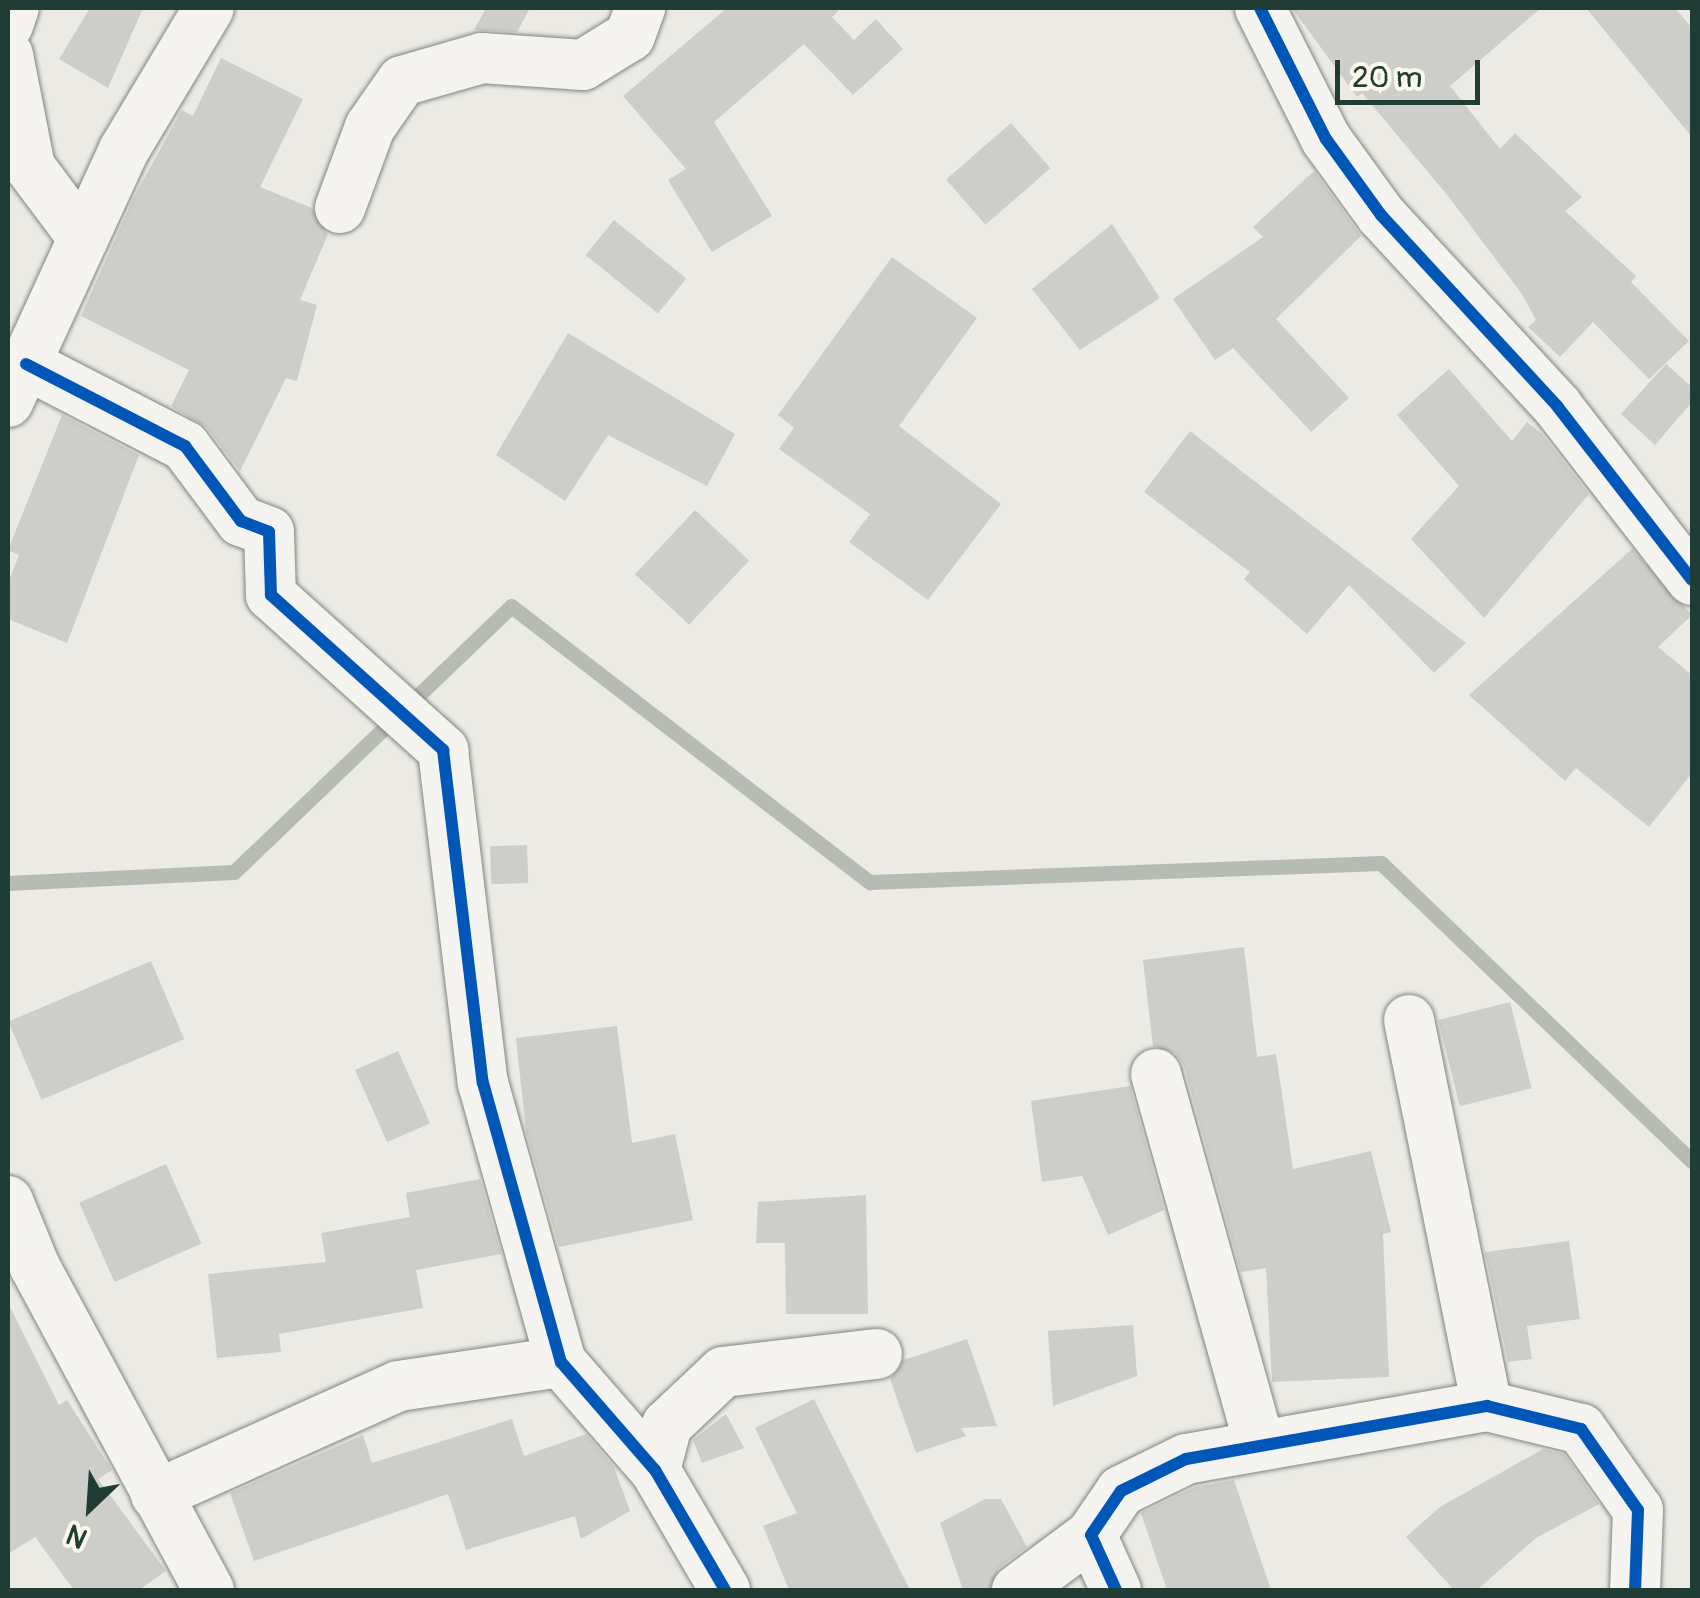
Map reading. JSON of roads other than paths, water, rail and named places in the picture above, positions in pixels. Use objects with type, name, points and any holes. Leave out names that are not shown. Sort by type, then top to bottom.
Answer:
[{"type":"street","points":[[8,25],[14,8]]},
{"type":"street","points":[[209,8],[124,150],[17,383],[185,446],[241,520],[269,532],[271,595],[444,750],[483,1083],[561,1362],[654,1470],[724,1590]]},
{"type":"street","points":[[340,208],[370,128],[402,81],[482,58],[584,65],[630,36],[640,8]]},
{"type":"street","points":[[1260,8],[1326,140],[1381,215],[1557,406],[1692,580]]},
{"type":"street","points":[[8,55],[30,167],[83,238]]},
{"type":"street","points":[[1408,1020],[1487,1406]]},
{"type":"street","points":[[1156,1074],[1259,1442]]},
{"type":"street","points":[[8,1201],[156,1495],[210,1590]]},
{"type":"street","points":[[654,1470],[667,1424],[722,1372],[877,1354]]},
{"type":"street","points":[[156,1495],[398,1386],[561,1362]]},
{"type":"street","points":[[1017,1590],[1090,1535],[1121,1491],[1186,1459],[1259,1442],[1487,1406],[1581,1429],[1638,1510],[1635,1590]]},
{"type":"street","points":[[1090,1535],[1116,1590]]},
{"type":"waterway","points":[[8,883],[234,872],[511,606],[870,882],[1381,863],[1692,1161]]}]
